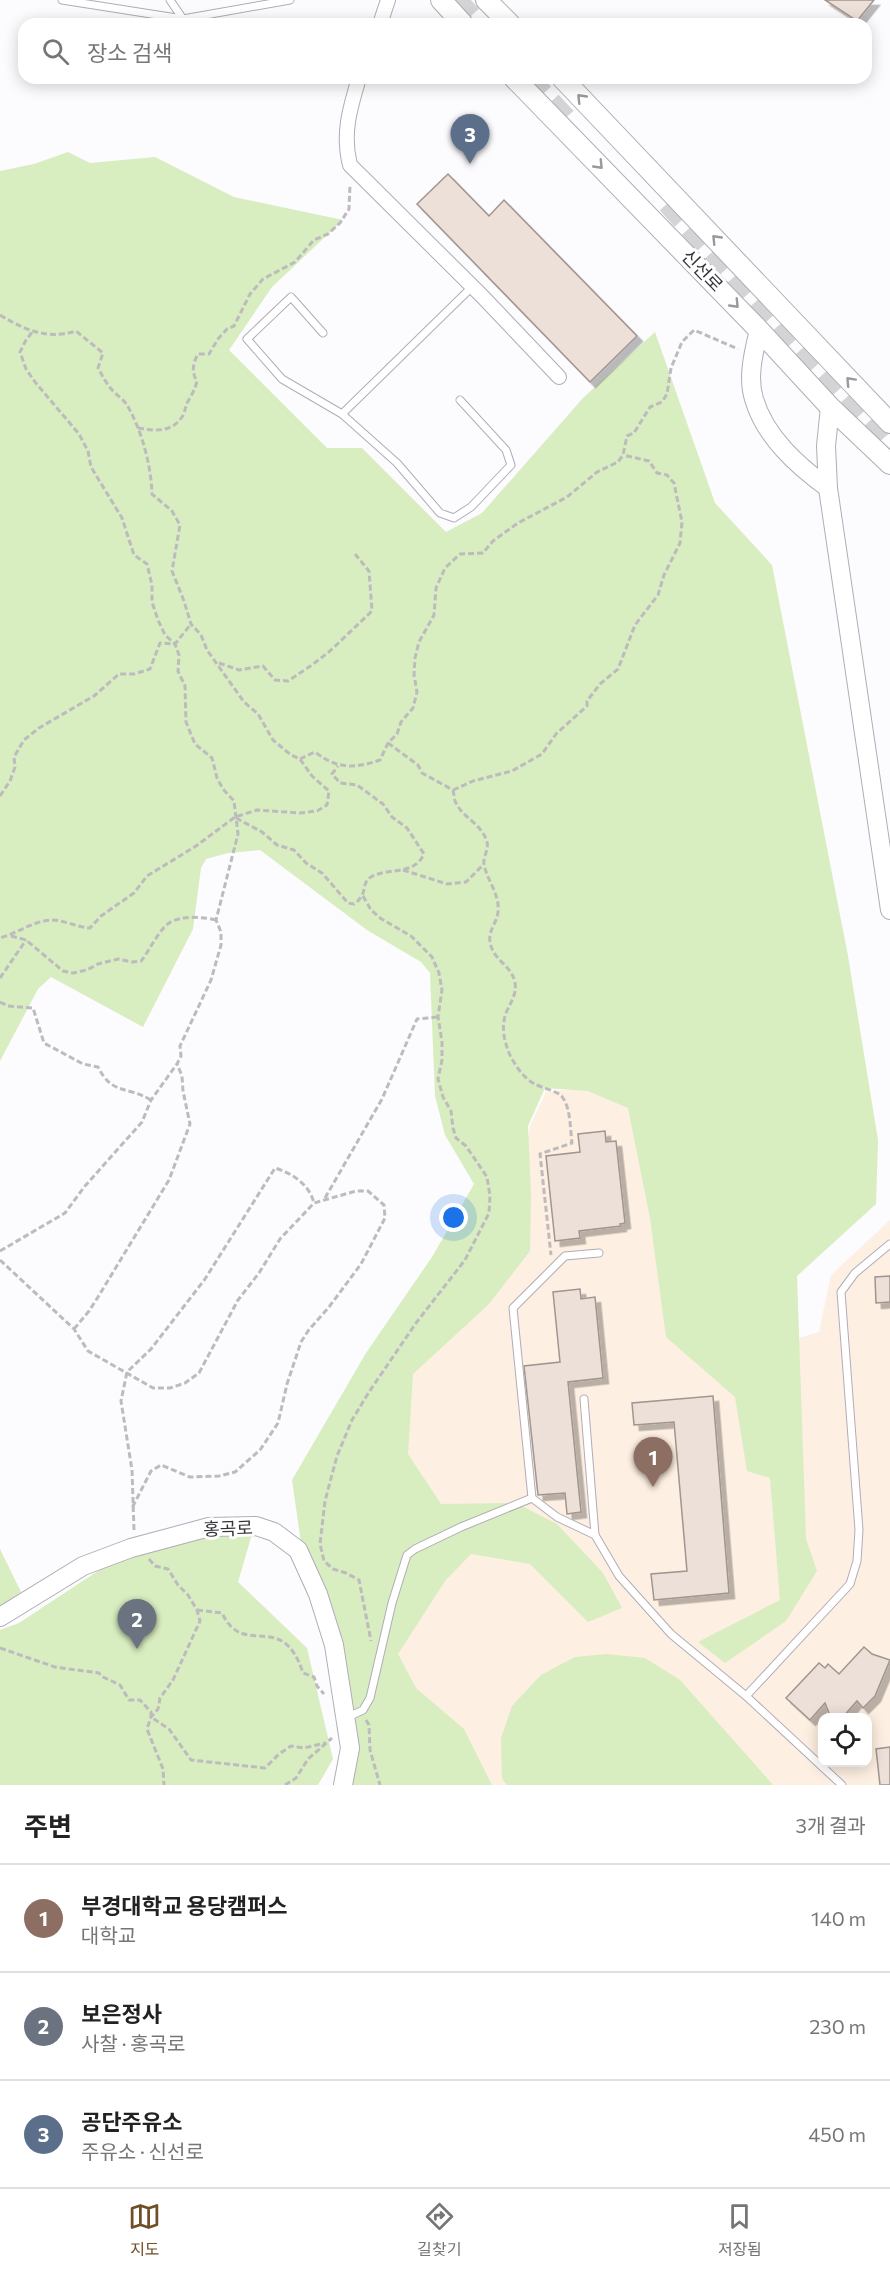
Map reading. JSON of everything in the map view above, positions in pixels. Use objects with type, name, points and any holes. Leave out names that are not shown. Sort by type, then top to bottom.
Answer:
[{"type":"main road","points":[[441,0],[458,18]]},
{"type":"main road","points":[[486,0],[504,18]]},
{"type":"main road","name":"신선로","points":[[520,84],[759,330],[830,407],[890,464]]},
{"type":"main road","name":"신선로","points":[[568,84],[890,423]]},
{"type":"street","points":[[382,18],[388,0]]},
{"type":"street","points":[[358,84],[346,133],[346,151],[350,165],[473,286],[559,377]]},
{"type":"street","points":[[759,330],[753,356],[751,382],[754,399],[767,426],[790,456],[828,488]]},
{"type":"street","points":[[830,407],[826,446],[828,488],[889,900]]},
{"type":"street","name":"홍곡로","points":[[0,1617],[83,1566],[140,1545],[210,1527],[256,1526],[273,1532],[298,1550],[318,1594],[334,1645],[350,1748],[343,1785]]},
{"type":"lane","points":[[62,0],[177,18]]},
{"type":"lane","points":[[170,0],[182,18]]},
{"type":"lane","points":[[189,18],[290,0]]},
{"type":"lane","points":[[342,414],[473,286]]},
{"type":"lane","points":[[323,333],[291,297],[247,339],[282,379],[342,414],[397,463],[440,513],[454,518],[471,507],[511,465],[506,450],[460,400]]},
{"type":"lane","points":[[746,1696],[850,1584],[857,1561],[859,1530],[841,1292],[855,1273],[890,1244]]},
{"type":"lane","points":[[595,1536],[557,1517],[532,1498],[513,1308],[565,1256],[599,1253]]},
{"type":"lane","points":[[584,1399],[595,1536],[620,1576],[670,1634],[746,1696],[842,1785]]},
{"type":"lane","points":[[346,1718],[363,1710],[370,1698],[392,1603],[407,1555],[461,1527],[532,1498]]},
{"type":"path","points":[[138,428],[162,430],[172,426],[183,416],[197,381],[193,362],[198,354],[209,354],[223,334],[234,326],[250,294],[263,279],[295,262],[314,240],[328,234],[340,223],[350,209],[350,165]]},
{"type":"path","points":[[0,315],[33,331],[47,335],[76,331],[103,353],[98,368],[108,385],[127,404],[138,428],[144,451],[150,461],[152,494],[172,511],[180,525],[172,571],[191,624],[201,635],[207,650],[244,702],[258,714],[273,740],[291,755],[300,759],[312,776],[329,791],[327,805],[317,811],[300,813],[257,810],[235,817],[196,846],[147,876],[134,893],[101,916],[90,928],[78,927],[69,922],[43,921],[0,939]]},
{"type":"path","points":[[300,759],[315,752],[338,766],[363,766],[380,759],[388,743],[397,734],[401,722],[413,708],[417,692],[414,675],[415,658],[419,642],[434,615],[437,599],[436,588],[445,568],[460,554],[483,553],[493,541],[518,523],[567,497],[597,472],[618,462],[623,455],[627,436],[634,433],[650,407],[662,402],[667,394],[671,368],[682,342],[694,330],[753,356]]},
{"type":"path","points":[[0,1251],[65,1213],[85,1186],[142,1122],[151,1100],[177,1064],[181,1056],[180,1046],[205,996],[221,945],[221,932],[216,920],[238,834],[234,801],[223,789],[212,758],[195,744],[186,722],[185,686],[178,671],[179,655],[175,644],[165,635],[158,620],[152,602],[152,585],[147,564],[134,555],[122,518],[91,467],[88,451],[79,434],[34,382],[26,369],[20,352],[33,331]]},
{"type":"path","points":[[453,790],[473,781],[512,771],[542,754],[556,734],[587,706],[587,700],[600,684],[618,669],[635,625],[658,595],[681,535],[682,522],[674,483],[667,476],[657,473],[649,461],[623,455]]},
{"type":"path","points":[[217,663],[239,670],[263,666],[275,680],[288,681],[321,658],[372,611],[369,571],[355,554]]},
{"type":"path","points":[[175,644],[191,624]]},
{"type":"path","points":[[0,796],[10,781],[15,767],[14,757],[24,740],[39,728],[94,696],[119,674],[134,674],[150,669],[160,643],[175,644]]},
{"type":"path","points":[[388,743],[418,765],[422,773],[453,790]]},
{"type":"path","points":[[338,766],[332,774],[340,783],[357,785],[383,804],[392,818],[407,828],[424,854],[420,863],[371,877],[365,883],[363,896],[371,910],[380,918],[411,936],[432,957],[439,973],[441,990],[438,1017],[442,1060],[438,1079],[442,1097],[451,1111],[456,1138],[466,1146],[487,1177],[490,1196],[489,1213],[465,1260],[416,1323],[352,1420],[330,1479],[321,1524],[320,1544],[324,1561],[333,1569],[359,1580],[378,1666]]},
{"type":"path","points":[[453,790],[455,803],[476,824],[488,843],[484,864],[496,893],[498,913],[489,934],[490,943],[493,953],[500,962],[509,967],[516,989],[507,1012],[504,1039],[520,1071],[532,1083],[561,1095],[568,1112],[572,1143],[540,1154],[553,1269]]},
{"type":"path","points":[[235,817],[262,832],[277,845],[294,850],[306,863],[322,873],[348,903],[354,904],[363,896]]},
{"type":"path","points":[[400,870],[447,884],[466,882],[484,864]]},
{"type":"path","points":[[9,936],[26,940],[63,971],[73,973],[118,959],[141,962],[170,922],[184,918],[205,917],[216,920]]},
{"type":"path","points":[[0,978],[26,940]]},
{"type":"path","points":[[0,1002],[8,1006],[33,1008],[44,1043],[83,1064],[98,1067],[103,1077],[113,1087],[139,1093],[151,1100]]},
{"type":"path","points":[[324,1199],[382,1099],[417,1019],[438,1017]]},
{"type":"path","points":[[74,1329],[94,1304],[169,1180],[177,1162],[189,1124],[182,1076],[177,1064]]},
{"type":"path","points":[[164,1785],[163,1769],[147,1729],[151,1717],[158,1709],[160,1698],[173,1680],[200,1621],[189,1595],[178,1585],[168,1569],[155,1566],[136,1540],[132,1508],[132,1470],[121,1401],[127,1372],[151,1349],[205,1279],[275,1168],[303,1183],[312,1195],[314,1203]]},
{"type":"path","points":[[0,1260],[74,1329],[88,1351],[153,1388],[170,1388],[185,1383],[199,1373],[238,1300],[259,1273],[280,1239],[314,1203],[356,1191],[368,1191],[384,1205],[385,1218],[361,1264],[301,1342],[287,1384],[278,1423],[272,1435],[236,1472],[212,1477],[190,1477],[161,1465],[151,1471],[132,1508]]},
{"type":"path","points":[[197,1610],[222,1612],[228,1625],[240,1634],[273,1636],[286,1642],[299,1660],[303,1673],[314,1677],[317,1686],[329,1699]]},
{"type":"path","points":[[0,1648],[55,1666],[99,1673],[120,1685],[129,1700],[140,1700],[151,1712],[151,1717],[169,1729],[191,1760],[202,1763],[265,1768],[291,1746],[304,1748],[325,1743],[308,1759],[296,1778],[285,1785]]},
{"type":"path","points":[[369,1725],[370,1750],[380,1785]]},
{"type":"shaded area","points":[[615,1084],[659,1107],[726,1360],[819,1332],[831,1275],[890,1220],[890,1785],[475,1785],[383,1644],[395,1408],[428,1345],[507,1267],[530,1126],[546,1092]]},
{"type":"green space","points":[[68,152],[90,163],[155,157],[234,197],[343,220],[272,287],[229,350],[327,448],[362,448],[446,532],[482,513],[583,398],[655,332],[715,503],[772,565],[848,956],[878,1140],[876,1204],[797,1276],[806,1539],[817,1571],[786,1621],[725,1663],[698,1642],[780,1600],[770,1478],[747,1471],[735,1397],[666,1337],[650,1218],[628,1108],[588,1091],[545,1088],[528,1126],[531,1196],[530,1251],[489,1304],[413,1374],[408,1454],[441,1504],[516,1503],[557,1524],[603,1573],[622,1608],[588,1622],[530,1564],[471,1554],[445,1581],[398,1654],[416,1688],[464,1729],[492,1785],[351,1785],[354,1735],[301,1543],[292,1480],[366,1353],[432,1257],[474,1184],[445,1135],[435,1096],[430,973],[421,962],[367,930],[260,850],[228,853],[206,859],[201,868],[193,929],[143,1027],[51,977],[38,989],[0,1061],[0,171],[34,164]]},
{"type":"green space","points":[[252,1534],[238,1582],[307,1648],[333,1759],[318,1785],[0,1785],[0,1630],[19,1623],[104,1567],[187,1539]]},
{"type":"green space","points":[[0,1549],[21,1592],[0,1606]]},
{"type":"green space","points":[[607,1654],[645,1658],[680,1680],[773,1785],[507,1785],[502,1779],[501,1738],[512,1706],[541,1675],[575,1657]]},
{"type":"building","points":[[825,0],[874,0],[859,18],[852,18]]},
{"type":"building","points":[[448,174],[489,216],[504,200],[637,336],[590,382],[417,204]]},
{"type":"building","points":[[605,1131],[606,1142],[616,1141],[625,1223],[620,1224],[621,1226],[579,1231],[580,1238],[555,1241],[546,1156],[580,1152],[578,1134]]},
{"type":"building","points":[[890,1276],[890,1302],[876,1303],[875,1277]]},
{"type":"building","points":[[580,1289],[581,1299],[595,1297],[603,1378],[568,1382],[581,1512],[567,1514],[565,1493],[538,1495],[524,1366],[560,1362],[553,1292]]},
{"type":"building","points":[[713,1396],[729,1593],[654,1600],[651,1574],[687,1571],[674,1422],[634,1425],[632,1403]]},
{"type":"building","points":[[864,1647],[872,1654],[890,1660],[875,1696],[863,1708],[857,1701],[846,1713],[829,1713],[825,1703],[810,1720],[786,1698],[819,1663],[825,1668],[828,1664],[839,1674]]},
{"type":"building","points":[[890,1747],[890,1785],[880,1785],[876,1749]]},
{"type":"tunnel","points":[[456,0],[472,18]]},
{"type":"tunnel","points":[[534,84],[568,121]]},
{"type":"tunnel","points":[[668,203],[890,449]]},
{"type":"place","name":"공단주유소","points":[[470,164]]},
{"type":"place","name":"부경대학교 용당캠퍼스","points":[[653,1487]]},
{"type":"place","name":"보은정사","points":[[137,1649]]}]
